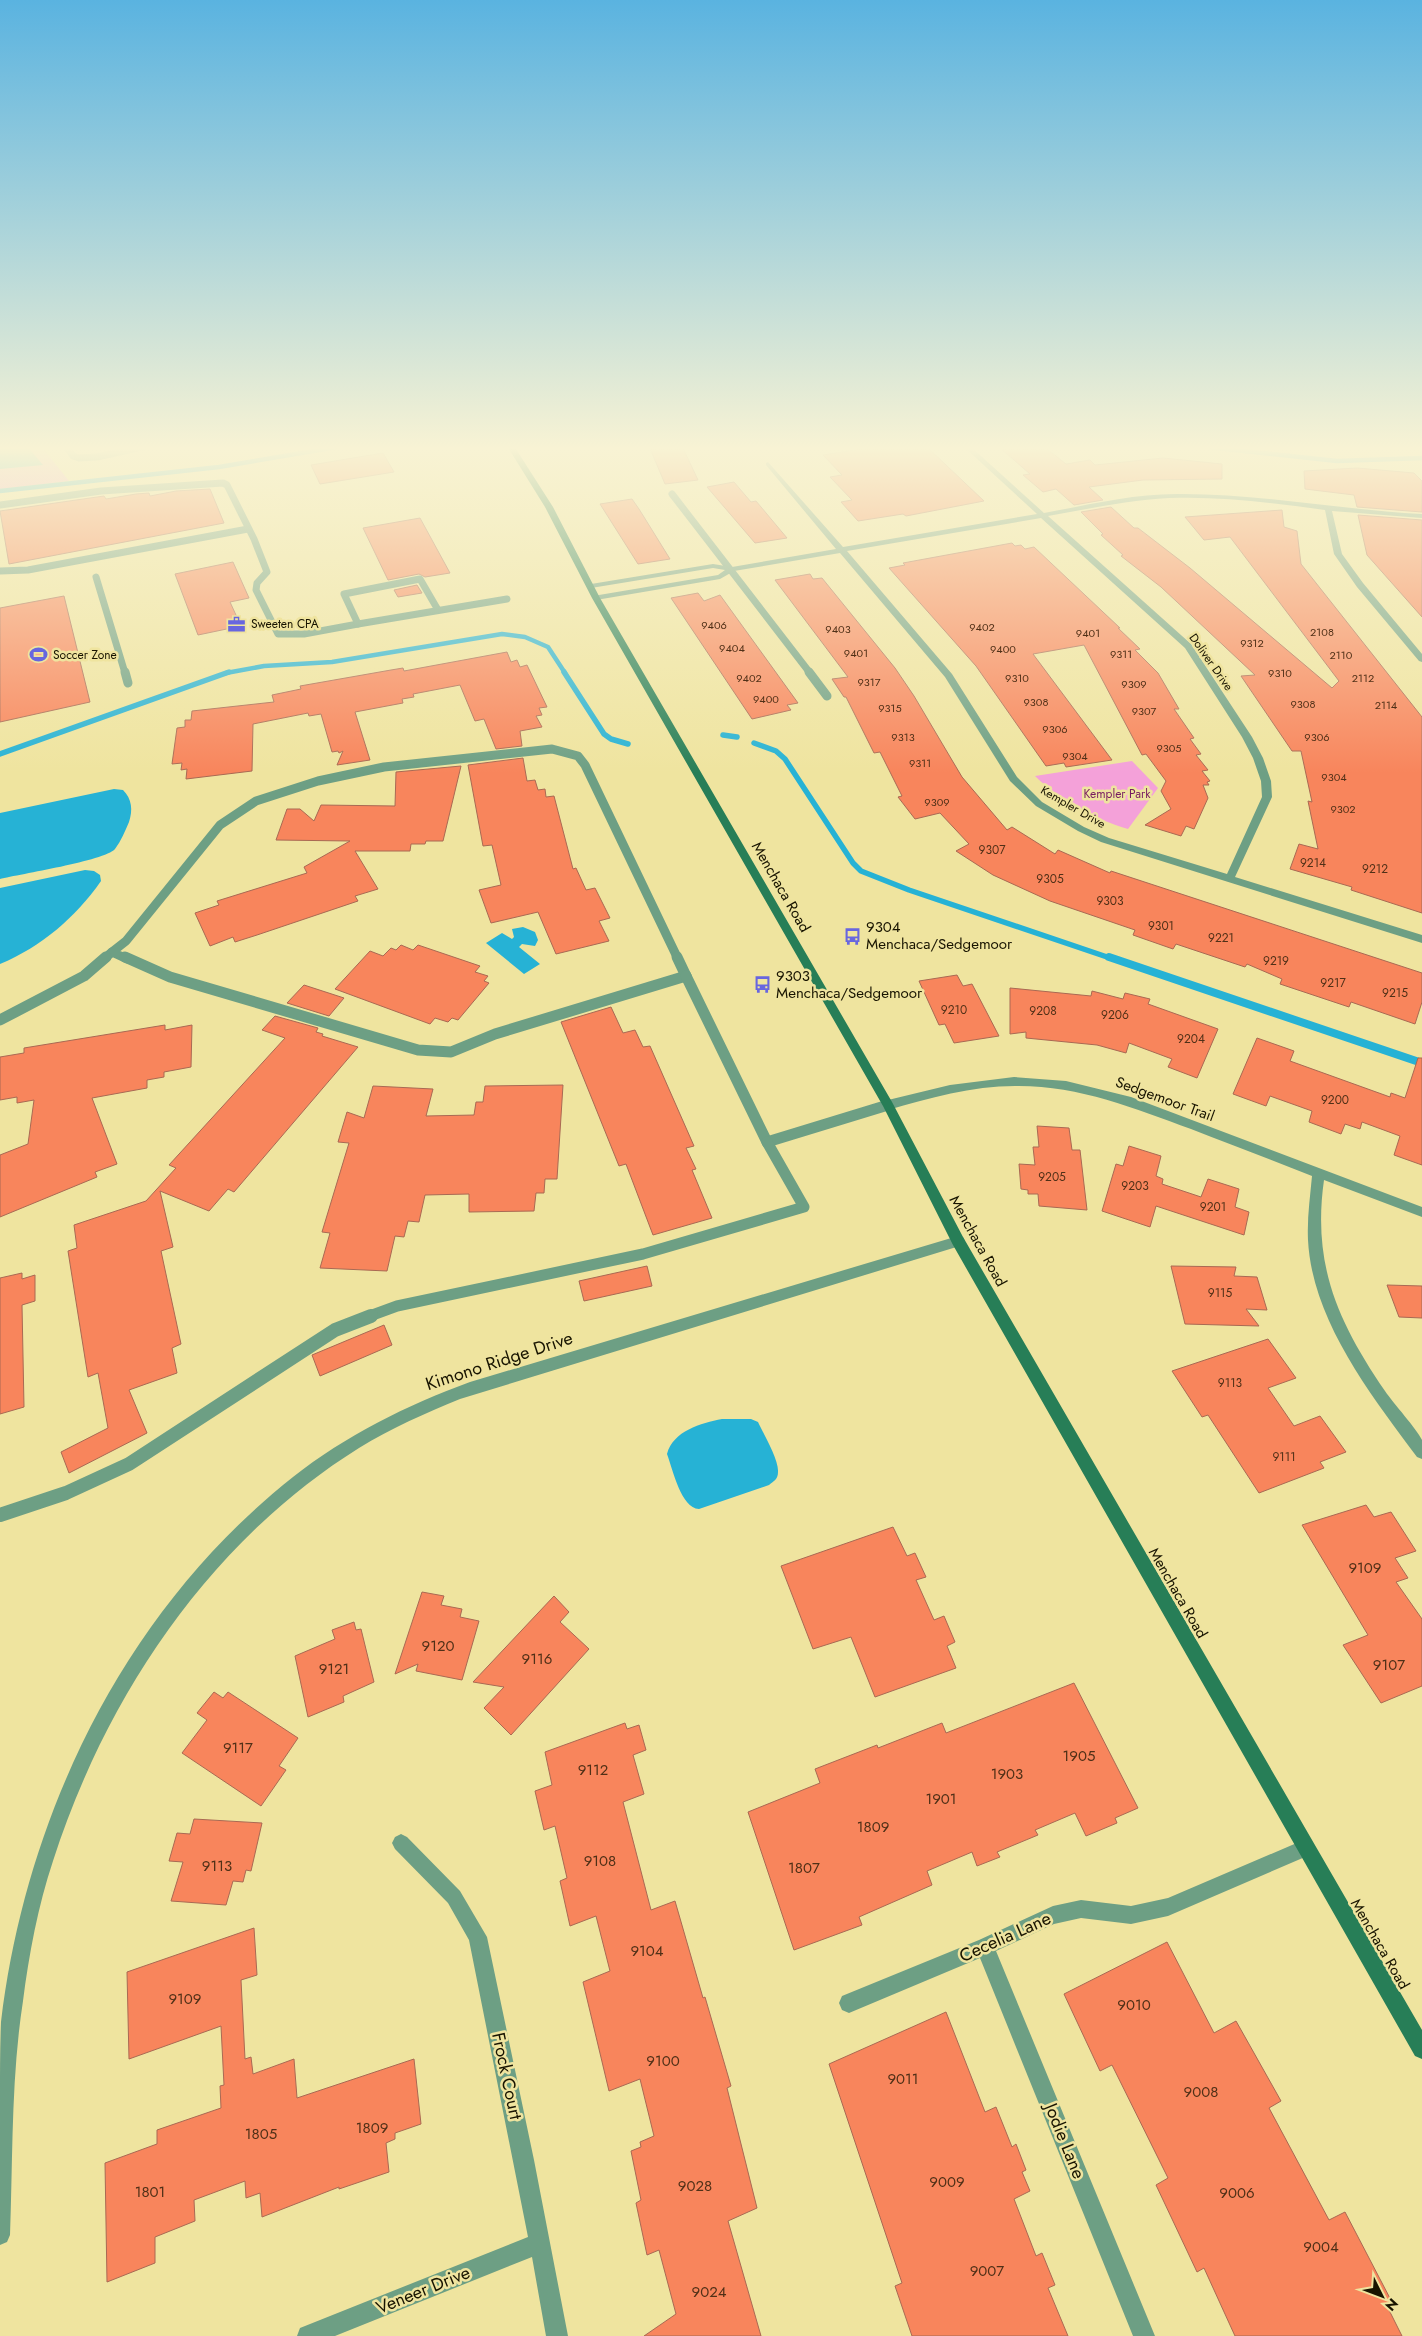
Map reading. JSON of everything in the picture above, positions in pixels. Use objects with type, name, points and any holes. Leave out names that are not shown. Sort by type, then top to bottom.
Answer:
[{"type":"main road","name":"Menchaca Road","points":[[574,555],[888,1105],[958,1241],[1422,2049]]},
{"type":"street","points":[[594,592],[713,566],[732,569],[817,555]]},
{"type":"street","name":"Kempler Drive","points":[[844,555],[949,676],[1013,780],[1039,804],[1081,829],[1105,840],[1422,939]]},
{"type":"street","name":"Doliver Drive","points":[[1088,555],[1188,646],[1258,758],[1266,781],[1267,796],[1230,878]]},
{"type":"street","points":[[1339,555],[1360,585],[1422,659]]},
{"type":"street","points":[[594,592],[720,577],[732,569]]},
{"type":"street","name":"Sedgemoor Trail","points":[[888,1105],[932,1092],[971,1084],[1005,1081],[1057,1084],[1127,1100],[1422,1212]]},
{"type":"street","points":[[1319,1173],[1314,1207],[1314,1235],[1317,1259],[1326,1294],[1337,1323],[1366,1377],[1422,1452]]},
{"type":"street","name":"Kimono Ridge Drive","points":[[0,2235],[6,2073],[12,2004],[27,1923],[44,1862],[67,1798],[98,1729],[134,1665],[174,1609],[219,1555],[267,1508],[313,1471],[353,1444],[414,1411],[470,1388],[958,1241]]},
{"type":"street","name":"Frock Court","points":[[401,1843],[454,1897],[478,1938],[524,2160],[538,2244],[557,2336]]},
{"type":"street","name":"Cecelia Lane","points":[[849,2003],[985,1947],[1053,1915],[1081,1909],[1131,1915],[1168,1907],[1306,1848]]},
{"type":"street","name":"Jodie Lane","points":[[985,1947],[1144,2336]]},
{"type":"street","name":"Veneer Drive","points":[[308,2336],[538,2244]]},
{"type":"lane","points":[[0,571],[28,570],[108,555]]},
{"type":"lane","points":[[259,555],[267,572],[257,583],[256,590],[278,634],[304,634],[507,599]]},
{"type":"lane","points":[[721,555],[827,696]]},
{"type":"lane","points":[[96,577],[128,683]]},
{"type":"lane","points":[[358,624],[344,594],[420,579],[438,610]]},
{"type":"lane","points":[[0,1020],[84,976],[126,941],[220,825],[256,801],[318,781],[384,768],[552,749],[578,756],[585,765],[767,1142],[804,1207],[643,1254],[397,1306],[335,1330],[129,1464],[66,1494],[0,1515]]},
{"type":"lane","points":[[112,952],[170,977],[418,1050],[451,1052],[495,1034],[686,976]]},
{"type":"lane","points":[[767,1142],[888,1105]]},
{"type":"green space","name":"Kempler Park","points":[[1132,761],[1158,788],[1128,829],[1090,815],[1067,802],[1035,776]]},
{"type":"water","points":[[114,789],[123,790],[126,793],[131,809],[129,822],[115,849],[108,854],[95,858],[0,879],[0,813]]},
{"type":"water","points":[[85,870],[94,871],[100,875],[101,881],[80,907],[69,919],[43,940],[30,949],[0,964],[0,888]]},
{"type":"water","points":[[523,927],[535,932],[538,940],[535,946],[522,944],[519,947],[540,964],[524,974],[486,943],[502,933],[512,939],[514,937],[512,929]]},
{"type":"water","points":[[722,1419],[751,1419],[758,1422],[778,1467],[778,1474],[769,1485],[699,1509],[687,1502],[678,1487],[667,1454],[675,1439],[689,1429]]},
{"type":"building","points":[[7,555],[56,555],[9,564]]},
{"type":"building","points":[[376,555],[440,555],[450,573],[425,577],[419,574],[388,580]]},
{"type":"building","points":[[632,555],[668,555],[670,559],[638,564]]},
{"type":"building","points":[[947,555],[1043,555],[1140,649],[1135,650],[1158,673],[1179,709],[1174,709],[1194,738],[1190,739],[1201,754],[1196,755],[1208,770],[1202,771],[1210,781],[1207,782],[1209,785],[1203,785],[1208,798],[1194,829],[1186,826],[1181,836],[1145,825],[1171,809],[1161,791],[1166,781],[1146,754],[1142,755],[1084,645],[1033,654],[1112,760],[1066,767],[1064,763],[1046,766],[976,666],[889,568],[905,565],[903,563]]},
{"type":"building","points":[[1173,555],[1332,688],[1339,681],[1244,555],[1300,555],[1301,564],[1422,717],[1422,913],[1351,890],[1352,887],[1290,869],[1299,844],[1318,849],[1308,801],[1312,802],[1301,751],[1292,751],[1241,676],[1255,675],[1161,587],[1121,556]]},
{"type":"building","points":[[1367,555],[1422,555],[1422,617]]},
{"type":"building","points":[[233,562],[249,598],[230,602],[241,626],[198,635],[175,574]]},
{"type":"building","points":[[810,574],[813,579],[822,578],[895,668],[914,696],[962,777],[1007,830],[1012,827],[1055,854],[1058,850],[1110,873],[1111,871],[1422,973],[1422,1002],[1415,1024],[1351,1002],[1349,1007],[1280,984],[1282,979],[1247,964],[1245,967],[1176,944],[1173,949],[1133,935],[1135,930],[1050,901],[993,875],[956,851],[969,844],[940,813],[915,819],[898,797],[902,796],[880,752],[874,753],[846,697],[844,697],[832,679],[848,677],[775,580]]},
{"type":"building","points":[[417,585],[422,593],[398,597],[394,590]]},
{"type":"building","points":[[698,593],[704,601],[720,595],[798,703],[787,705],[791,710],[752,719],[671,598]]},
{"type":"building","name":"Soccer Zone","points":[[64,596],[90,702],[0,722],[0,608]]},
{"type":"building","points":[[507,652],[511,662],[517,660],[520,667],[527,665],[547,707],[539,708],[542,715],[536,716],[542,727],[520,731],[522,746],[496,749],[484,719],[475,721],[460,685],[413,694],[414,697],[402,699],[403,703],[355,712],[370,760],[337,765],[343,751],[339,753],[338,751],[332,752],[321,714],[309,716],[308,713],[253,724],[252,771],[186,779],[187,769],[181,770],[182,763],[172,764],[177,728],[185,727],[185,720],[191,720],[192,711],[274,702],[272,695],[301,689],[300,686],[403,668],[404,671]]},
{"type":"building","points":[[523,758],[527,781],[535,780],[538,790],[545,789],[546,797],[554,796],[573,869],[576,868],[586,890],[595,888],[610,918],[599,921],[609,941],[556,954],[538,912],[491,923],[479,890],[501,885],[492,845],[483,846],[468,765]]},
{"type":"building","points":[[461,766],[443,841],[426,841],[425,844],[411,844],[410,851],[355,851],[378,889],[355,896],[358,901],[235,942],[233,937],[210,946],[195,913],[219,905],[217,901],[307,873],[304,867],[350,841],[276,840],[287,809],[300,809],[314,821],[321,805],[395,806],[396,772]]},
{"type":"building","points":[[401,945],[413,950],[418,945],[480,966],[475,972],[488,976],[484,981],[489,983],[458,1020],[452,1018],[448,1022],[435,1018],[430,1024],[335,989],[370,951],[383,956],[391,948],[396,950]]},
{"type":"building","points":[[957,975],[963,986],[972,984],[999,1036],[954,1043],[945,1024],[939,1025],[919,981]]},
{"type":"building","points":[[304,985],[344,998],[329,1016],[287,1003]]},
{"type":"building","points":[[1010,988],[1091,996],[1092,991],[1123,999],[1125,993],[1150,999],[1148,1004],[1218,1029],[1197,1078],[1168,1067],[1172,1059],[1129,1043],[1126,1053],[1097,1045],[1026,1038],[1026,1032],[1010,1034]]},
{"type":"building","points":[[611,1007],[623,1033],[635,1030],[643,1047],[650,1046],[694,1146],[686,1148],[696,1169],[692,1170],[712,1218],[653,1235],[626,1164],[619,1166],[561,1022]]},
{"type":"building","points":[[275,1016],[318,1028],[316,1032],[323,1034],[322,1036],[358,1047],[234,1192],[228,1189],[209,1211],[160,1191],[173,1247],[161,1251],[181,1344],[172,1348],[177,1373],[129,1390],[147,1433],[69,1473],[61,1452],[108,1428],[98,1373],[88,1377],[68,1251],[77,1248],[74,1225],[146,1201],[176,1168],[169,1165],[285,1038],[262,1030]]},
{"type":"building","points":[[165,1025],[165,1030],[192,1025],[191,1067],[164,1072],[164,1077],[147,1080],[147,1088],[92,1098],[117,1164],[95,1172],[97,1177],[0,1217],[0,1155],[28,1144],[34,1100],[17,1103],[17,1097],[0,1100],[0,1057],[24,1053],[24,1048]]},
{"type":"building","points":[[1257,1038],[1294,1051],[1290,1061],[1390,1097],[1391,1093],[1405,1098],[1418,1058],[1422,1058],[1422,1165],[1394,1155],[1400,1136],[1362,1122],[1360,1129],[1345,1124],[1341,1134],[1309,1122],[1312,1111],[1270,1096],[1266,1106],[1233,1094]]},
{"type":"building","points":[[563,1085],[557,1179],[545,1179],[544,1193],[536,1193],[534,1211],[469,1212],[469,1194],[425,1195],[419,1222],[408,1221],[404,1237],[395,1236],[387,1271],[320,1268],[330,1233],[322,1232],[349,1143],[338,1142],[347,1112],[364,1118],[373,1086],[433,1089],[426,1116],[474,1115],[476,1102],[483,1102],[485,1086]]},
{"type":"building","points":[[1037,1126],[1069,1128],[1072,1150],[1080,1150],[1087,1210],[1039,1206],[1038,1194],[1028,1194],[1028,1190],[1021,1189],[1019,1164],[1035,1165],[1033,1147],[1039,1147]]},
{"type":"building","points":[[1129,1146],[1161,1156],[1156,1176],[1163,1179],[1162,1184],[1201,1197],[1208,1179],[1239,1189],[1235,1207],[1249,1212],[1244,1235],[1156,1206],[1150,1227],[1102,1211],[1116,1164],[1123,1166]]},
{"type":"building","points":[[647,1266],[652,1286],[584,1301],[579,1281]]},
{"type":"building","points":[[1171,1266],[1236,1267],[1234,1276],[1257,1277],[1267,1310],[1246,1309],[1259,1326],[1185,1324]]},
{"type":"building","points":[[22,1273],[22,1279],[35,1275],[35,1301],[22,1305],[24,1407],[0,1414],[0,1278]]},
{"type":"building","points":[[1387,1285],[1422,1286],[1422,1318],[1399,1317]]},
{"type":"building","points":[[384,1325],[392,1345],[320,1376],[312,1355]]},
{"type":"building","points":[[1268,1339],[1296,1378],[1268,1388],[1294,1426],[1320,1416],[1346,1452],[1320,1462],[1324,1468],[1259,1493],[1208,1415],[1202,1417],[1172,1371]]},
{"type":"building","points":[[1366,1505],[1374,1517],[1391,1512],[1416,1551],[1395,1558],[1408,1578],[1396,1582],[1422,1619],[1422,1686],[1381,1703],[1343,1645],[1368,1635],[1302,1525]]},
{"type":"building","points":[[893,1527],[907,1556],[915,1553],[926,1577],[916,1580],[934,1620],[944,1616],[955,1642],[947,1646],[956,1668],[875,1697],[851,1637],[813,1649],[781,1566]]},
{"type":"building","points":[[422,1592],[444,1596],[441,1605],[462,1609],[460,1617],[479,1621],[462,1680],[416,1671],[418,1664],[395,1674]]},
{"type":"building","points":[[554,1596],[569,1612],[560,1622],[589,1649],[511,1735],[484,1708],[504,1687],[473,1682]]},
{"type":"building","points":[[354,1622],[356,1630],[361,1629],[374,1682],[343,1696],[344,1702],[308,1717],[295,1656],[335,1639],[332,1630]]},
{"type":"building","points":[[1074,1683],[1138,1808],[1115,1818],[1117,1823],[1086,1836],[1075,1813],[1035,1830],[1038,1835],[997,1852],[1000,1857],[977,1866],[972,1852],[927,1871],[932,1885],[859,1917],[862,1925],[794,1950],[748,1812],[820,1783],[815,1769],[877,1745],[878,1748],[942,1723],[946,1733]]},
{"type":"building","points":[[214,1692],[223,1698],[228,1692],[298,1738],[279,1766],[286,1770],[261,1806],[182,1753],[207,1720],[197,1713]]},
{"type":"building","points":[[625,1723],[627,1729],[639,1725],[646,1750],[633,1755],[644,1794],[623,1802],[651,1910],[675,1901],[731,2086],[727,2088],[757,2208],[728,2221],[761,2336],[644,2336],[676,2314],[659,2250],[647,2255],[636,2203],[641,2200],[631,2151],[641,2147],[640,2142],[654,2136],[640,2079],[609,2091],[583,1982],[610,1971],[596,1916],[570,1926],[560,1881],[567,1878],[555,1826],[544,1830],[535,1791],[552,1785],[545,1752]]},
{"type":"building","points":[[194,1819],[262,1823],[251,1871],[246,1870],[243,1882],[233,1881],[226,1905],[171,1901],[183,1862],[169,1861],[177,1833],[190,1834]]},
{"type":"building","points":[[254,1928],[257,1975],[241,1980],[245,2059],[251,2057],[253,2074],[294,2059],[297,2098],[414,2059],[421,2124],[395,2133],[395,2139],[386,2143],[389,2172],[339,2189],[339,2187],[262,2217],[260,2193],[246,2198],[245,2181],[194,2200],[195,2221],[155,2237],[155,2263],[107,2282],[105,2163],[157,2144],[157,2130],[221,2108],[220,2086],[224,2085],[221,2026],[129,2059],[127,1972]]},
{"type":"building","points":[[1167,1942],[1214,2033],[1236,2021],[1281,2101],[1269,2108],[1329,2220],[1345,2212],[1393,2304],[1388,2308],[1402,2336],[1235,2336],[1204,2268],[1197,2272],[1156,2185],[1168,2178],[1112,2065],[1100,2071],[1064,1994]]},
{"type":"building","points":[[946,2012],[985,2112],[996,2107],[1012,2147],[1016,2144],[1026,2170],[1022,2172],[1030,2191],[1014,2199],[1036,2256],[1042,2253],[1055,2285],[1048,2288],[1068,2336],[912,2336],[895,2286],[902,2283],[829,2064]]},
{"type":"waterway","points":[[226,673],[264,666],[332,662],[502,634],[525,637],[548,647],[565,673]]},
{"type":"waterway","points":[[564,672],[604,734],[611,739],[628,744]]},
{"type":"waterway","points":[[0,754],[226,673]]},
{"type":"waterway","points":[[723,735],[737,737]]},
{"type":"waterway","points":[[754,743],[776,751],[785,759],[853,863],[861,871],[909,890],[1113,959]]},
{"type":"waterway","points":[[1109,957],[1422,1063]]},
{"type":"place","name":"Sweeten CPA","points":[[237,624]]},
{"type":"place","name":"Soccer Zone","points":[[39,655]]},
{"type":"place","name":"9304 Menchaca/Sedgemoor","points":[[852,936]]},
{"type":"place","name":"9303 Menchaca/Sedgemoor","points":[[762,985]]}]
